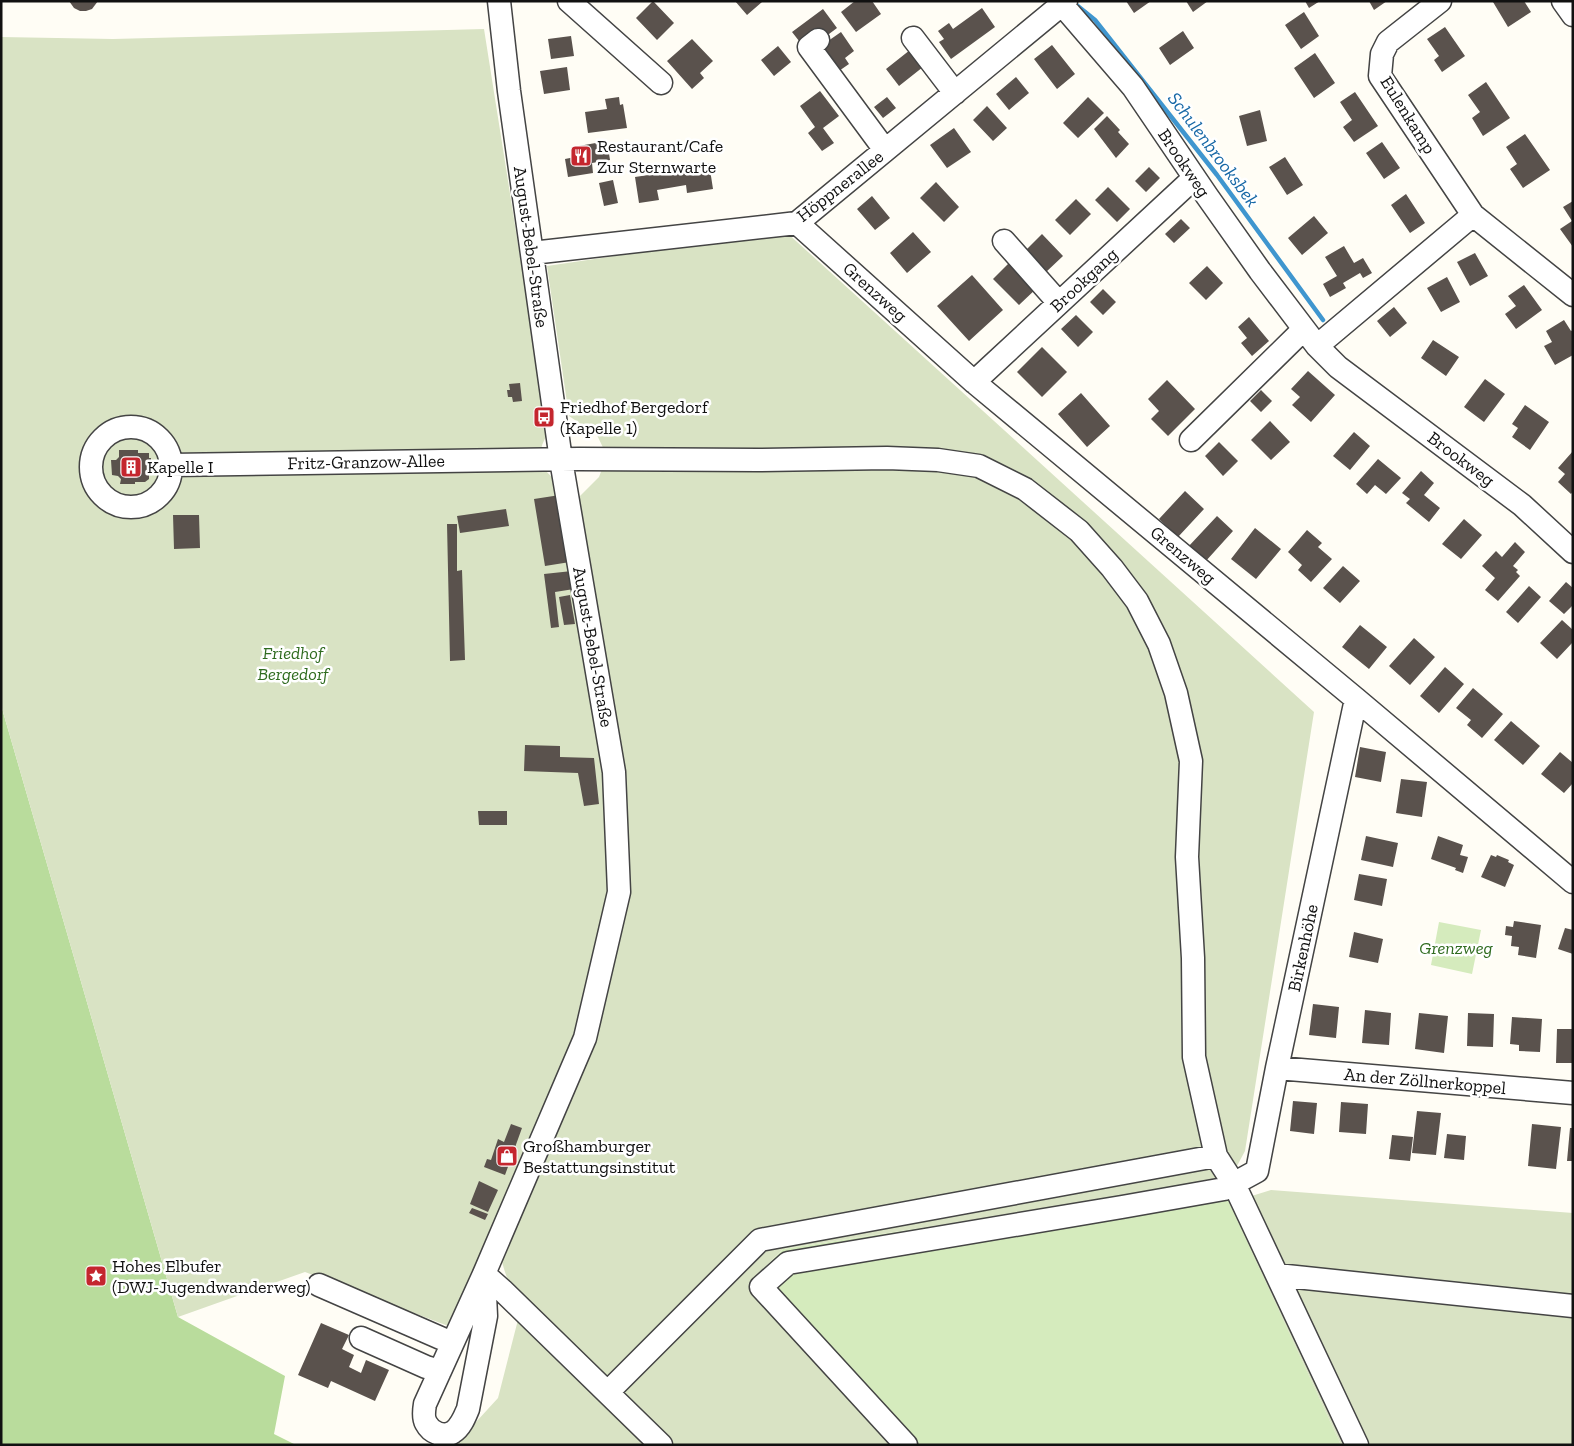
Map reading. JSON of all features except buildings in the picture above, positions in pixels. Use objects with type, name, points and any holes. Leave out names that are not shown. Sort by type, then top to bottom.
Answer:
[{"type":"street","name":"August-Bebel-Straße","points":[[484,1274],[486,1316],[468,1409],[453,1432],[445,1435],[438,1434],[431,1430],[426,1423],[425,1404],[484,1274],[585,1038],[619,892],[614,772],[562,460],[509,91],[499,1]]},
{"type":"street","points":[[569,1],[661,83]]},
{"type":"street","name":"Eulenkamp","points":[[1440,1],[1388,42],[1382,54],[1380,76],[1473,215],[1573,295]]},
{"type":"street","points":[[1563,1],[1573,14]]},
{"type":"street","name":"Höppnerallee","points":[[532,253],[797,223],[1062,2]]},
{"type":"street","name":"Brookweg","points":[[1062,2],[1133,87],[1254,263],[1310,337],[1338,367],[1522,505],[1573,552]]},
{"type":"street","points":[[914,38],[955,93]]},
{"type":"street","points":[[818,40],[809,47],[885,150]]},
{"type":"street","name":"Brookgang","points":[[974,382],[1194,178]]},
{"type":"street","points":[[1191,440],[1310,337],[1473,215]]},
{"type":"street","name":"Grenzweg","points":[[797,223],[974,382],[1573,882]]},
{"type":"street","points":[[1004,242],[1059,303]]},
{"type":"street","name":"Fritz-Granzow-Allee","points":[[171,465],[887,458],[938,460],[979,466],[1025,489],[1078,531],[1112,568],[1137,601],[1159,644],[1176,693],[1191,761],[1186,856],[1193,958],[1194,1057],[1216,1156]]},
{"type":"street","name":"Birkenhöhe","points":[[1234,1184],[1257,1171],[1276,1068],[1356,699]]},
{"type":"street","name":"An der Zöllnerkoppel","points":[[1276,1068],[1573,1093]]},
{"type":"street","points":[[608,1392],[760,1240],[1216,1156],[1234,1184],[1357,1445]]},
{"type":"street","points":[[906,1445],[761,1287],[788,1263],[1122,1208],[1224,1189],[1234,1184]]},
{"type":"street","points":[[484,1274],[662,1445]]},
{"type":"street","points":[[1277,1275],[1573,1306]]},
{"type":"street","points":[[319,1285],[452,1343]]},
{"type":"street","points":[[361,1338],[426,1367],[440,1371]]},
{"type":"green space","name":"Friedhof Bergedorf","points":[[484,29],[548,434],[541,447],[540,454],[543,466],[547,472],[558,481],[606,773],[611,891],[576,1040],[451,1327],[305,1272],[178,1317],[1,705],[1,37],[113,39]]},
{"type":"green space","points":[[785,231],[1314,712],[1245,1151],[1231,1177],[1220,1182],[783,1249],[748,1284],[896,1445],[455,1445],[498,1398],[521,1308],[508,1281],[500,1253],[590,1047],[623,774],[579,497],[599,477],[607,456],[597,435],[569,416],[547,266]]},
{"type":"green space","points":[[1,705],[178,1317],[285,1376],[274,1434],[296,1445],[1,1445]]},
{"type":"green space","name":"Grenzweg","points":[[1439,922],[1481,930],[1472,974],[1431,965]]},
{"type":"green space","points":[[1220,1182],[1341,1445],[896,1445],[748,1284],[783,1249]]},
{"type":"green space","points":[[1271,1190],[1573,1213],[1573,1445],[1341,1445],[1229,1203]]},
{"type":"waterway","name":"Schulenbrooksbek","points":[[1074,3],[1095,20],[1217,175],[1323,320]]},
{"type":"place","name":"Restaurant/Cafe Zur Sternwarte","points":[[581,156]]},
{"type":"place","name":"Friedhof Bergedorf (Kapelle 1)","points":[[544,417]]},
{"type":"place","name":"Kapelle I","points":[[131,467]]},
{"type":"place","name":"Großhamburger Bestattungsinstitut","points":[[507,1156]]},
{"type":"place","name":"Hohes Elbufer (DWJ-Jugendwanderweg)","points":[[96,1276]]}]
